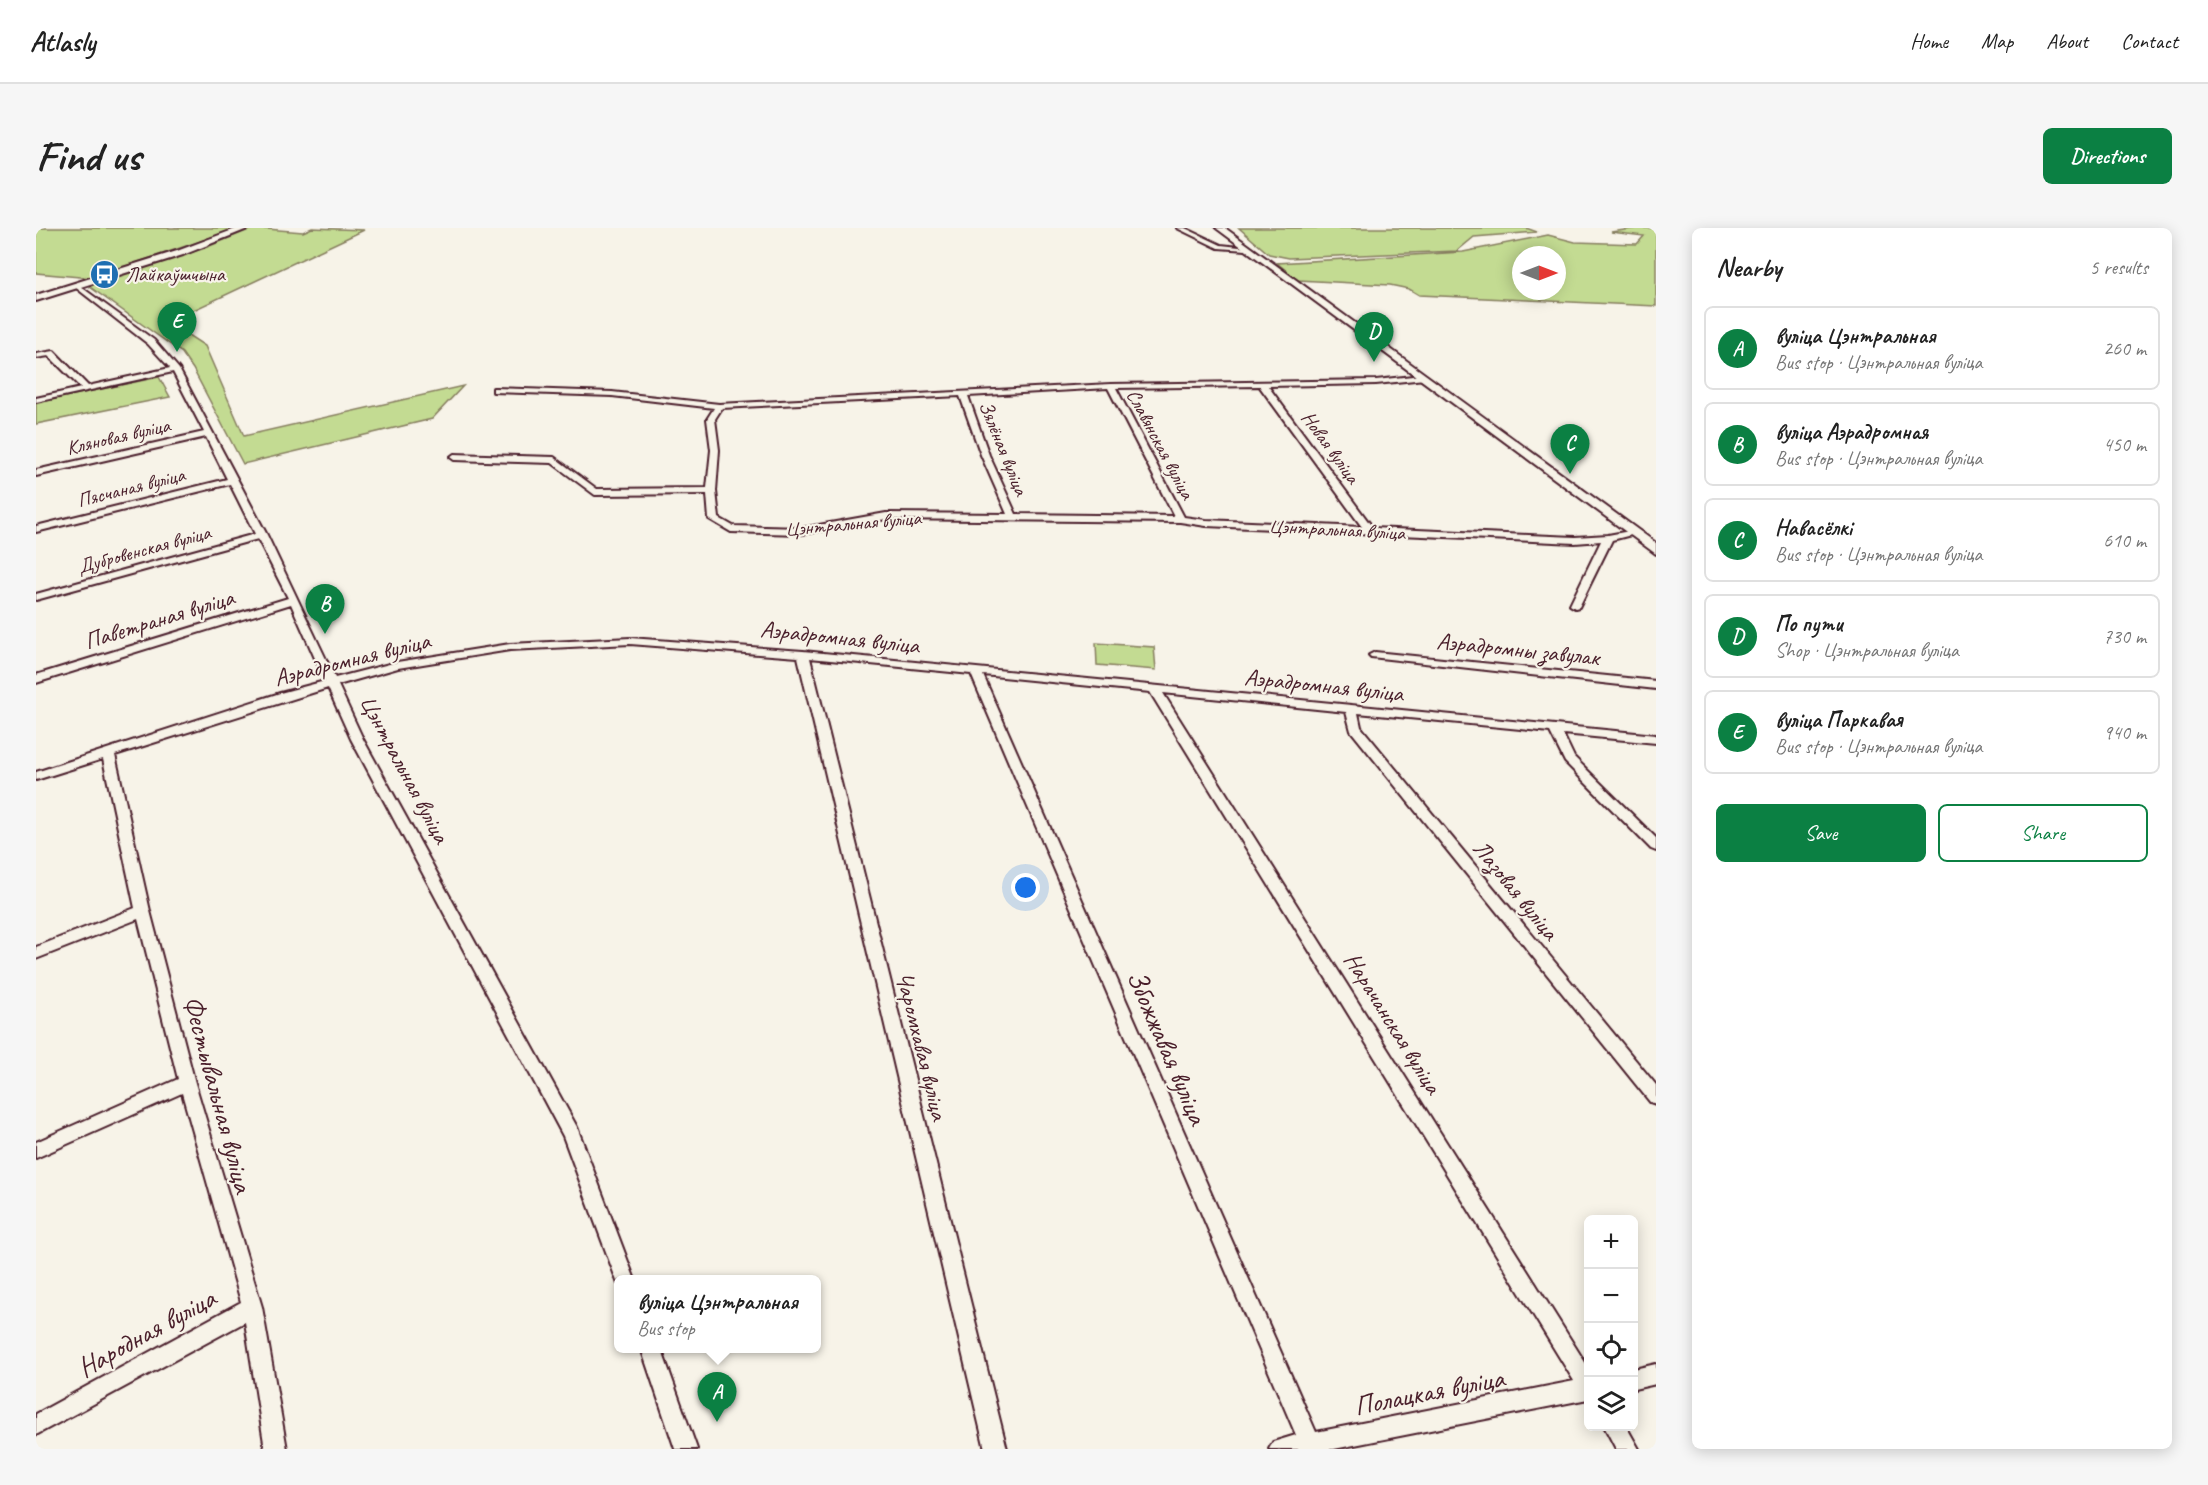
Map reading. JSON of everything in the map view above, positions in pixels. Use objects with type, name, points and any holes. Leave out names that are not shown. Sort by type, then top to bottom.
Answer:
[{"type":"main road","points":[[36,298],[180,253],[246,228]]},
{"type":"main road","points":[[1220,228],[1656,549]]},
{"type":"street","points":[[1180,228],[1220,247],[1246,248]]},
{"type":"street","name":"Цэнтральная вуліца","points":[[77,286],[151,342],[175,369],[294,600],[357,739],[572,1133],[624,1275]]},
{"type":"street","points":[[36,356],[51,354],[87,388]]},
{"type":"street","points":[[36,400],[175,369]]},
{"type":"street","points":[[496,390],[612,394],[719,406],[933,397],[963,393],[1111,386],[1376,382],[1422,376]]},
{"type":"street","name":"Новая вуліца","points":[[1263,385],[1370,531]]},
{"type":"street","name":"Славянская вуліца","points":[[1111,386],[1180,519]]},
{"type":"street","name":"Зялёная вуліца","points":[[963,393],[985,455],[1012,516]]},
{"type":"street","name":"Цэнтральная вуліца","points":[[719,406],[711,418],[715,450],[711,491],[714,519],[731,529],[802,531],[886,516],[1012,516],[1180,519],[1206,524],[1575,540],[1608,538],[1632,532]]},
{"type":"street","name":"Кляновая вуліца","points":[[36,473],[208,434]]},
{"type":"street","points":[[454,457],[554,460],[595,492],[711,491]]},
{"type":"street","name":"Пясчаная вуліца","points":[[36,529],[234,480]]},
{"type":"street","name":"Дубровенская вуліца","points":[[36,597],[262,535]]},
{"type":"street","points":[[1575,605],[1608,538]]},
{"type":"street","name":"Паветраная вуліца","points":[[36,678],[294,600]]},
{"type":"street","name":"Аэрадромная вуліца","points":[[36,776],[398,664],[510,647],[630,641],[803,654],[1656,739]]},
{"type":"street","name":"Чаромхавая вуліца","points":[[803,654],[996,1449]]},
{"type":"street","name":"Аэрадромны завулак","points":[[1375,654],[1656,685]]},
{"type":"street","name":"Збожжавая вуліца","points":[[976,672],[1310,1443]]},
{"type":"street","name":"Нарачанская вуліца","points":[[1154,689],[1584,1379]]},
{"type":"street","name":"Лазовая вуліца","points":[[1350,709],[1355,728],[1656,1097]]},
{"type":"street","points":[[1554,728],[1569,759],[1656,846]]},
{"type":"street","name":"Фестывальная вуліца","points":[[108,753],[143,911],[187,1083],[252,1307],[276,1449]]},
{"type":"street","points":[[36,953],[143,911]]},
{"type":"street","points":[[36,1150],[187,1083]]},
{"type":"street","name":"Народная вуліца","points":[[36,1425],[252,1307]]},
{"type":"street","points":[[653,1353],[686,1449]]},
{"type":"street","points":[[1638,1378],[1656,1374]]},
{"type":"street","name":"Полацкая вуліца","points":[[1280,1449],[1584,1390]]},
{"type":"street","points":[[1617,1431],[1628,1449]]},
{"type":"green space","points":[[36,228],[239,228],[91,278],[36,273]]},
{"type":"green space","points":[[254,228],[303,232],[312,228],[364,230],[168,322],[205,346],[244,436],[463,386],[432,419],[243,464],[193,369],[182,353],[90,287],[100,280],[202,249]]},
{"type":"green space","points":[[1239,228],[1526,228],[1537,232],[1474,237],[1457,251],[1289,258],[1269,254]]},
{"type":"green space","points":[[1656,228],[1656,306],[1527,300],[1566,300],[1566,246],[1512,246],[1512,299],[1419,295],[1409,289],[1390,285],[1298,280],[1277,263],[1463,252],[1548,235],[1575,242],[1637,244],[1644,236],[1611,232]]},
{"type":"green space","points":[[159,377],[170,397],[36,424],[36,403]]},
{"type":"green space","points":[[1096,643],[1154,647],[1156,670],[1097,665]]},
{"type":"place","name":"Лайкаўшчына","points":[[105,274]]},
{"type":"place","name":"вуліца Паркавая","points":[[177,352]]},
{"type":"place","name":"По пути","points":[[1374,362]]},
{"type":"place","name":"Навасёлкі","points":[[1570,474]]},
{"type":"place","name":"вуліца Аэрадромная","points":[[325,634]]},
{"type":"place","name":"вуліца Цэнтральная","points":[[717,1422]]}]
